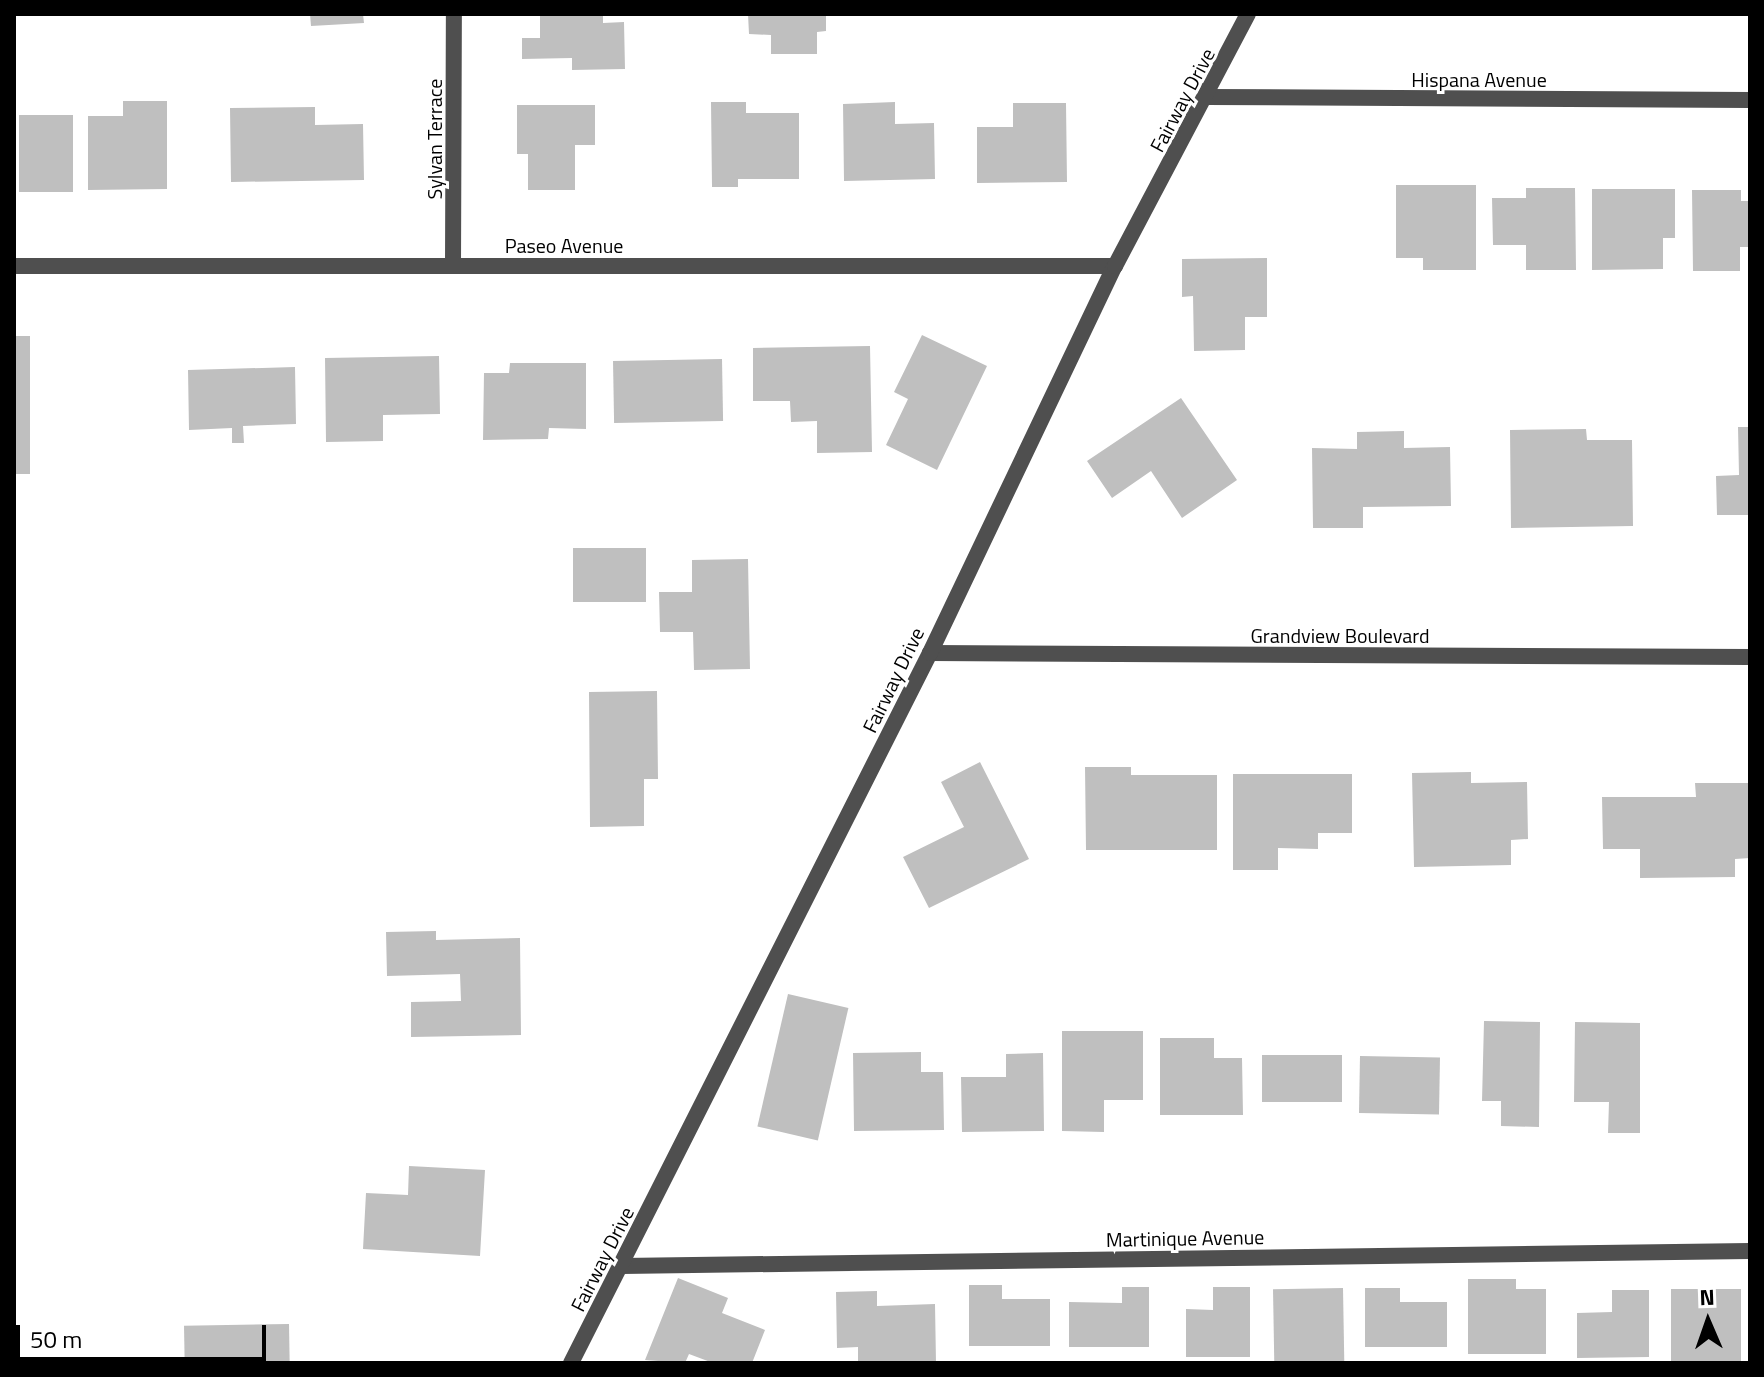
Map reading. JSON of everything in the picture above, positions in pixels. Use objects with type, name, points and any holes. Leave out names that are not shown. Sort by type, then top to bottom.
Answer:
[{"type":"street","name":"Sylvan Terrace","points":[[453,265],[454,14]]},
{"type":"street","name":"Fairway Drive","points":[[571,1363],[930,653],[1115,266],[1207,97],[1248,14]]},
{"type":"street","name":"Hispana Avenue","points":[[1207,97],[1750,100]]},
{"type":"street","name":"Paseo Avenue","points":[[14,266],[1115,266]]},
{"type":"street","name":"Grandview Boulevard","points":[[930,653],[1750,657]]},
{"type":"street","name":"Martinique Avenue","points":[[622,1266],[1750,1251]]},
{"type":"building","points":[[310,14],[363,14],[364,23],[311,26]]},
{"type":"building","points":[[540,14],[603,14],[603,23],[624,22],[625,69],[572,70],[572,58],[522,59],[522,38],[540,38]]},
{"type":"building","points":[[748,14],[826,14],[826,31],[817,32],[817,54],[771,54],[771,35],[749,34]]},
{"type":"building","points":[[123,101],[167,101],[167,189],[88,190],[88,116],[123,116]]},
{"type":"building","points":[[711,102],[746,102],[746,113],[799,113],[799,179],[738,179],[738,187],[712,187]]},
{"type":"building","points":[[895,102],[895,124],[934,123],[935,179],[844,181],[843,104]]},
{"type":"building","points":[[1013,103],[1066,103],[1067,182],[977,183],[977,127],[1013,127]]},
{"type":"building","points":[[517,105],[595,105],[595,145],[575,145],[575,190],[528,190],[528,154],[517,154]]},
{"type":"building","points":[[315,107],[315,125],[363,124],[364,180],[231,182],[230,108]]},
{"type":"building","points":[[19,115],[73,115],[73,192],[19,192]]},
{"type":"building","points":[[1396,185],[1476,185],[1476,270],[1423,270],[1423,258],[1396,258]]},
{"type":"building","points":[[1526,188],[1575,188],[1576,270],[1526,270],[1526,245],[1493,245],[1492,198],[1526,198]]},
{"type":"building","points":[[1592,189],[1675,189],[1675,238],[1663,238],[1663,269],[1592,270]]},
{"type":"building","points":[[1692,190],[1741,190],[1741,201],[1750,201],[1750,247],[1740,247],[1740,271],[1693,271]]},
{"type":"building","points":[[1267,258],[1267,317],[1245,317],[1245,350],[1194,351],[1193,296],[1182,297],[1182,259]]},
{"type":"building","points":[[922,335],[987,366],[937,470],[886,445],[908,399],[894,392]]},
{"type":"building","points":[[14,336],[30,336],[30,474],[14,474]]},
{"type":"building","points":[[870,346],[872,452],[817,453],[817,421],[791,422],[790,401],[753,401],[753,348]]},
{"type":"building","points":[[439,356],[440,414],[383,415],[383,441],[326,442],[325,358]]},
{"type":"building","points":[[722,359],[723,421],[614,423],[613,361]]},
{"type":"building","points":[[510,363],[586,363],[586,429],[549,428],[548,439],[483,440],[484,373],[509,373]]},
{"type":"building","points":[[295,367],[296,424],[243,426],[244,443],[232,443],[232,428],[189,430],[188,370]]},
{"type":"building","points":[[1181,398],[1237,480],[1182,518],[1151,471],[1112,498],[1087,461]]},
{"type":"building","points":[[1738,427],[1750,427],[1750,515],[1717,515],[1716,476],[1739,475]]},
{"type":"building","points":[[1586,429],[1587,440],[1632,440],[1633,526],[1511,528],[1510,430]]},
{"type":"building","points":[[1404,431],[1404,448],[1450,447],[1451,506],[1363,507],[1363,528],[1313,528],[1312,448],[1357,449],[1357,432]]},
{"type":"building","points":[[573,548],[646,548],[646,602],[573,602]]},
{"type":"building","points":[[748,559],[750,669],[694,670],[693,632],[660,632],[659,592],[692,592],[692,560]]},
{"type":"building","points":[[657,691],[658,779],[644,779],[644,826],[590,827],[589,692]]},
{"type":"building","points":[[980,762],[1029,859],[929,908],[903,857],[964,827],[941,782]]},
{"type":"building","points":[[1085,767],[1131,767],[1131,775],[1217,775],[1217,850],[1086,850]]},
{"type":"building","points":[[1471,772],[1471,783],[1527,782],[1528,839],[1511,840],[1511,865],[1414,867],[1412,773]]},
{"type":"building","points":[[1233,774],[1352,774],[1352,833],[1318,833],[1318,849],[1278,848],[1278,870],[1233,870]]},
{"type":"building","points":[[1695,783],[1750,783],[1750,858],[1735,859],[1735,877],[1640,878],[1640,849],[1603,849],[1602,797],[1696,797]]},
{"type":"building","points":[[436,931],[436,940],[520,938],[521,1035],[411,1037],[411,1002],[461,1001],[460,974],[387,976],[386,932]]},
{"type":"building","points":[[788,994],[848,1008],[818,1140],[757,1127]]},
{"type":"building","points":[[1484,1021],[1540,1022],[1539,1127],[1501,1126],[1501,1101],[1482,1101]]},
{"type":"building","points":[[1575,1022],[1640,1023],[1640,1133],[1608,1133],[1609,1102],[1574,1102]]},
{"type":"building","points":[[1062,1031],[1143,1031],[1143,1100],[1104,1100],[1104,1132],[1062,1131]]},
{"type":"building","points":[[1160,1038],[1214,1038],[1214,1058],[1242,1058],[1243,1115],[1160,1115]]},
{"type":"building","points":[[921,1052],[921,1072],[943,1072],[944,1130],[854,1131],[853,1053]]},
{"type":"building","points":[[1043,1053],[1044,1131],[962,1132],[961,1077],[1006,1077],[1006,1054]]},
{"type":"building","points":[[1262,1055],[1342,1055],[1342,1102],[1262,1102]]},
{"type":"building","points":[[1360,1056],[1440,1057],[1439,1114],[1359,1113]]},
{"type":"building","points":[[409,1166],[485,1170],[480,1256],[363,1249],[366,1193],[408,1195]]},
{"type":"building","points":[[678,1278],[728,1298],[722,1313],[765,1330],[752,1363],[713,1363],[689,1354],[685,1363],[645,1360]]},
{"type":"building","points":[[1468,1279],[1516,1279],[1516,1289],[1546,1289],[1546,1354],[1468,1354]]},
{"type":"building","points":[[969,1285],[1002,1285],[1002,1299],[1050,1299],[1050,1346],[969,1346]]},
{"type":"building","points":[[1122,1287],[1149,1287],[1149,1347],[1069,1347],[1069,1302],[1122,1303]]},
{"type":"building","points":[[1213,1287],[1250,1287],[1250,1357],[1186,1357],[1186,1309],[1213,1310]]},
{"type":"building","points":[[1343,1288],[1344,1363],[1274,1363],[1273,1289]]},
{"type":"building","points":[[1365,1288],[1400,1288],[1400,1302],[1447,1302],[1447,1347],[1365,1347]]},
{"type":"building","points":[[1671,1289],[1741,1289],[1741,1363],[1671,1363]]},
{"type":"building","points":[[1612,1290],[1649,1290],[1649,1357],[1577,1358],[1577,1313],[1612,1312]]},
{"type":"building","points":[[877,1291],[877,1306],[935,1304],[936,1363],[858,1363],[858,1347],[837,1348],[836,1292]]},
{"type":"building","points":[[289,1324],[290,1363],[185,1363],[184,1326]]}]
